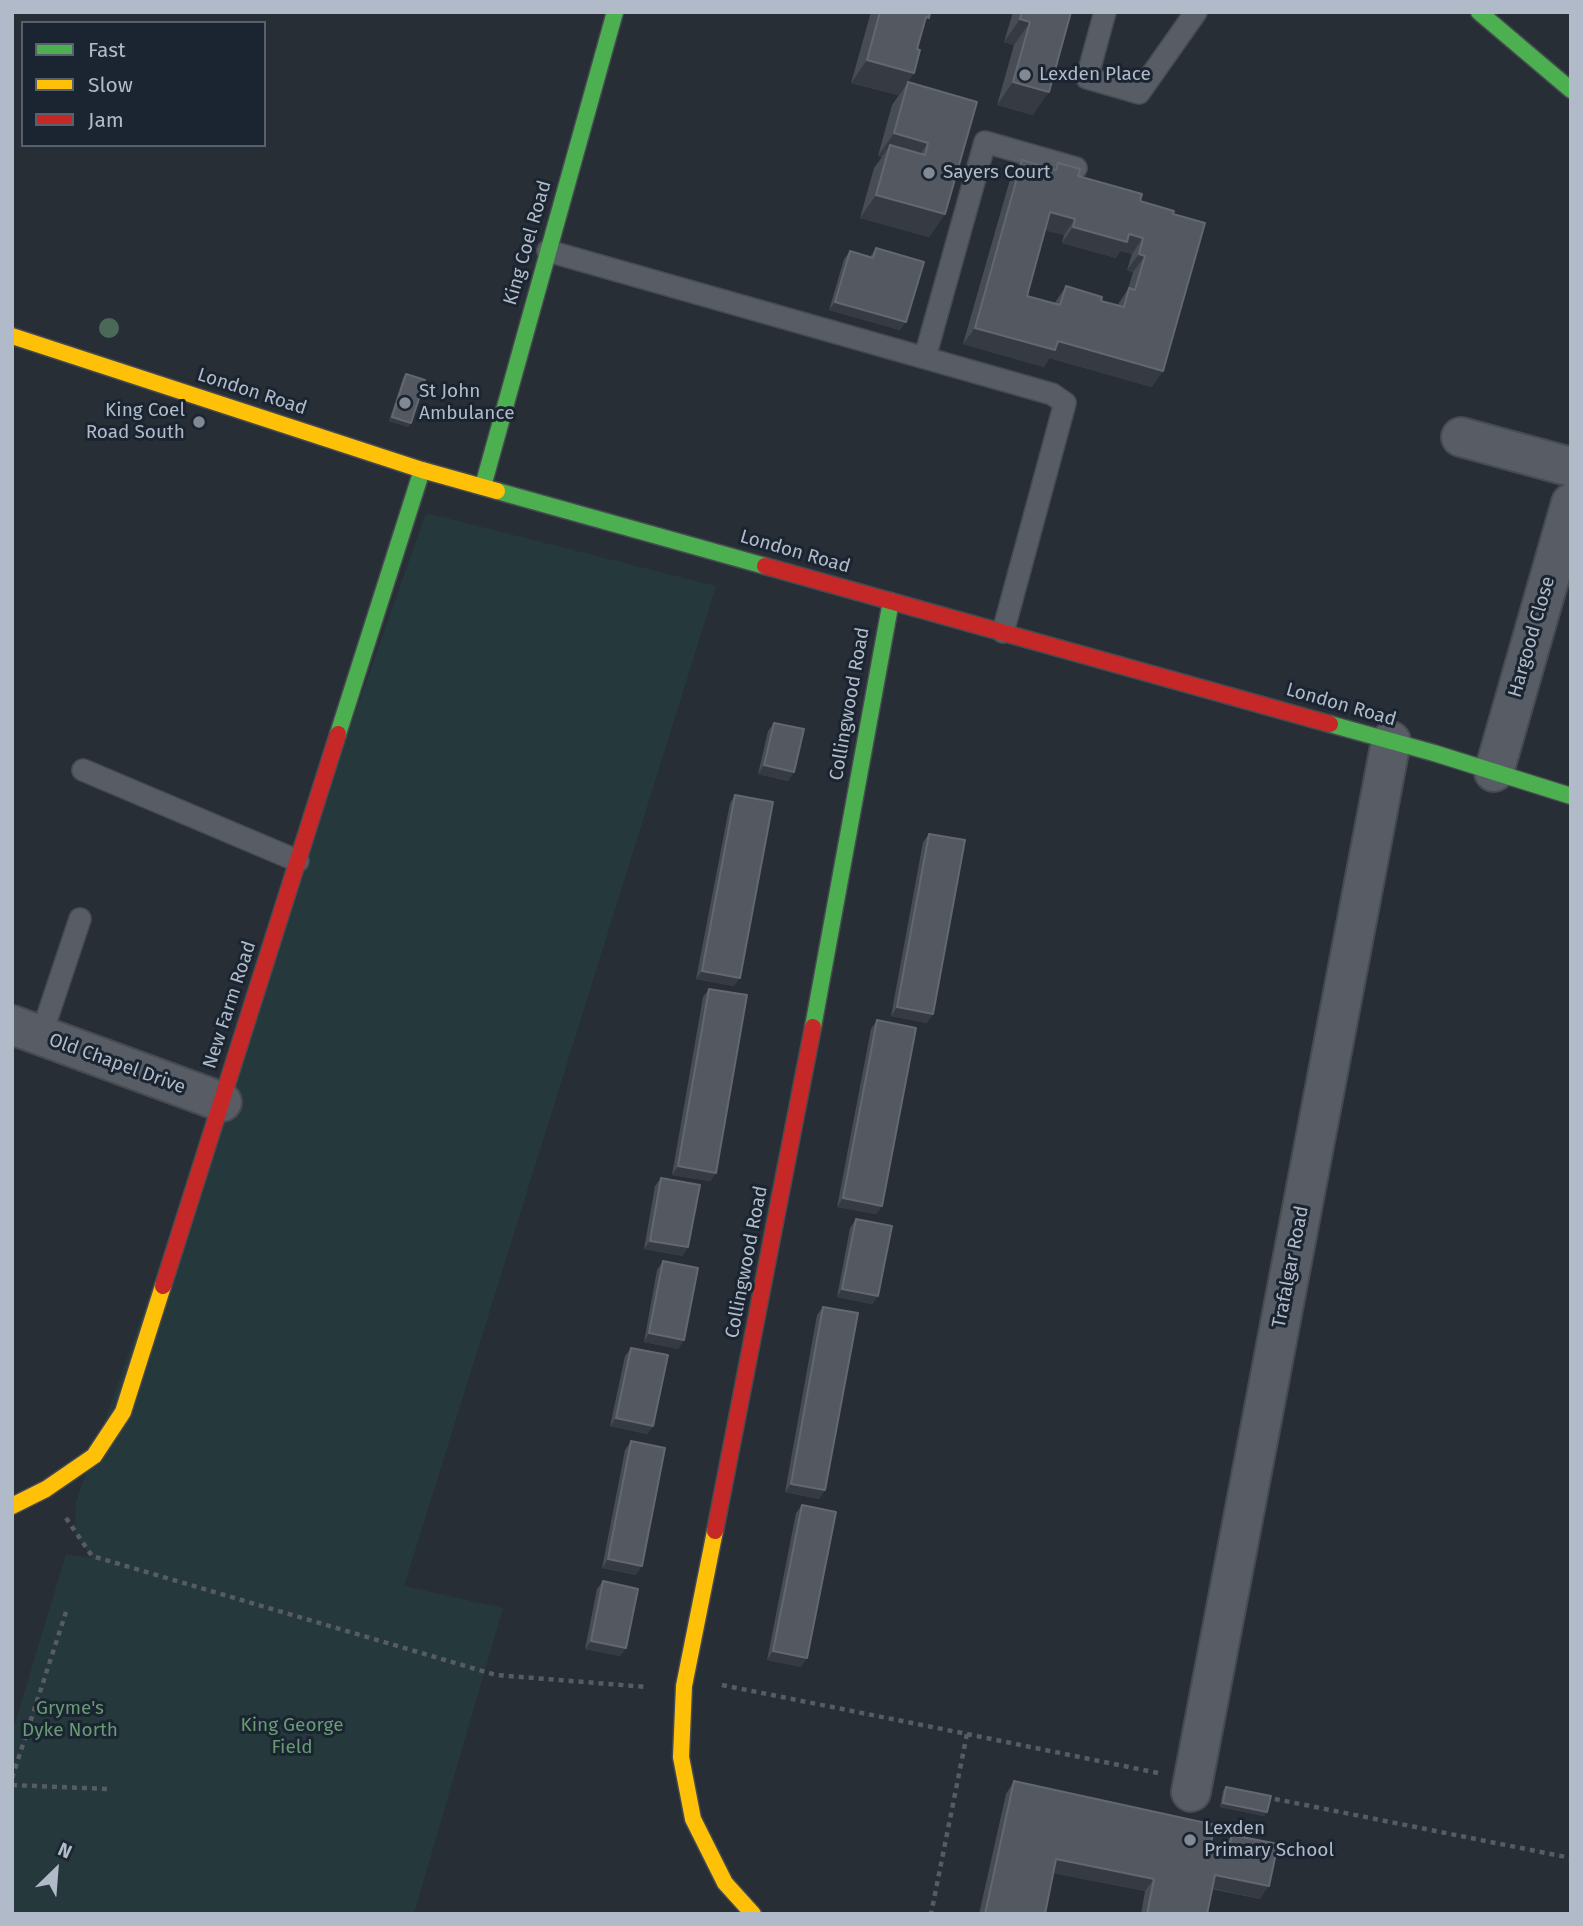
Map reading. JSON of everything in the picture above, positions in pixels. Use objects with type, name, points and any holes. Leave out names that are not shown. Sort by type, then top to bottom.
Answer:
[{"type":"street","name":"King Coel Road","points":[[483,486],[615,12]]},
{"type":"street","points":[[1479,12],[1571,90]]},
{"type":"street","name":"London Road","points":[[12,336],[422,470],[1391,741],[1571,796]]},
{"type":"street","points":[[1461,437],[1571,467]]},
{"type":"street","name":"New Farm Road","points":[[12,1506],[46,1489],[94,1456],[123,1412],[422,470]]},
{"type":"street","name":"Hargood Close","points":[[1494,772],[1571,503]]},
{"type":"street","name":"Collingwood Road","points":[[753,1914],[725,1883],[693,1819],[681,1757],[684,1686],[771,1252],[891,601]]},
{"type":"street","name":"Trafalgar Road","points":[[1192,1786],[1391,741]]},
{"type":"street","name":"Old Chapel Drive","points":[[27,1031],[222,1102]]},
{"type":"lane","points":[[1105,12],[1087,78],[1139,93],[1196,12]]},
{"type":"lane","points":[[925,357],[985,142],[1076,168]]},
{"type":"lane","points":[[548,251],[1052,394],[1065,403],[1003,632]]},
{"type":"lane","points":[[83,770],[298,861]]},
{"type":"lane","points":[[27,1031],[80,919]]},
{"type":"path","points":[[46,1489],[92,1556],[496,1675],[637,1687],[723,1685],[967,1734],[1192,1786]]},
{"type":"path","points":[[12,1778],[66,1612]]},
{"type":"path","points":[[931,1914],[967,1734]]},
{"type":"path","points":[[12,1785],[108,1789]]},
{"type":"path","points":[[1257,1795],[1571,1858]]},
{"type":"green space","name":"King George Field","points":[[426,513],[716,586],[404,1586],[503,1608],[414,1914],[12,1914],[12,1733],[66,1554],[92,1558],[75,1533],[76,1502]]},
{"type":"building","points":[[880,12],[930,12],[929,18],[926,17],[917,49],[920,50],[914,73],[867,60]]},
{"type":"building","points":[[1022,12],[1071,12],[1049,92],[1013,82],[1030,22],[1020,19]]},
{"type":"building","name":"Sayers Court","points":[[908,82],[977,102],[945,214],[876,195],[890,145],[925,155],[928,143],[894,133]]},
{"type":"building","points":[[1022,160],[1056,170],[1058,163],[1080,169],[1078,176],[1142,194],[1140,201],[1205,223],[1163,371],[1058,341],[1055,350],[975,328]],"holes":[[[1050,212],[1075,219],[1073,227],[1127,242],[1129,234],[1143,238],[1139,254],[1145,256],[1135,290],[1129,288],[1124,307],[1101,301],[1102,297],[1066,286],[1060,305],[1027,296]]]},
{"type":"building","points":[[876,248],[924,262],[906,322],[835,302],[850,251],[873,258]]},
{"type":"building","name":"St John Ambulance","points":[[406,374],[425,380],[411,423],[392,417]]},
{"type":"building","points":[[774,723],[804,729],[794,772],[764,765]]},
{"type":"building","points":[[735,795],[773,802],[740,978],[702,971]]},
{"type":"building","points":[[929,834],[965,840],[933,1014],[897,1007]]},
{"type":"building","points":[[709,989],[747,995],[716,1173],[678,1166]]},
{"type":"building","points":[[877,1020],[916,1028],[882,1206],[843,1198]]},
{"type":"building","points":[[661,1178],[700,1185],[688,1247],[650,1241]]},
{"type":"building","points":[[856,1219],[892,1226],[878,1296],[842,1289]]},
{"type":"building","points":[[663,1261],[698,1268],[684,1340],[649,1333]]},
{"type":"building","points":[[823,1307],[858,1313],[825,1490],[791,1484]]},
{"type":"building","points":[[631,1348],[668,1355],[653,1426],[616,1418]]},
{"type":"building","points":[[631,1441],[665,1448],[642,1566],[608,1559]]},
{"type":"building","points":[[802,1505],[836,1512],[807,1658],[773,1651]]},
{"type":"building","points":[[603,1581],[638,1589],[626,1648],[591,1641]]},
{"type":"building","points":[[1014,1781],[1215,1825],[1210,1847],[1228,1851],[1232,1835],[1278,1844],[1269,1886],[1215,1875],[1207,1914],[1147,1914],[1154,1879],[1056,1859],[1045,1914],[985,1914]]},
{"type":"building","points":[[1226,1787],[1271,1796],[1267,1812],[1223,1803]]},
{"type":"traffic: fast","points":[[483,486],[615,12]]},
{"type":"traffic: fast","points":[[1479,12],[1571,90]]},
{"type":"traffic: fast","points":[[338,734],[422,470]]},
{"type":"traffic: fast","points":[[497,491],[765,566]]},
{"type":"traffic: fast","points":[[813,1027],[891,601]]},
{"type":"traffic: fast","points":[[1330,724],[1571,796]]},
{"type":"traffic: slow","points":[[12,336],[422,470],[497,491]]},
{"type":"traffic: slow","points":[[12,1506],[46,1489],[94,1456],[123,1412],[163,1286]]},
{"type":"traffic: slow","points":[[715,1531],[684,1686],[681,1757],[693,1819],[725,1883],[753,1914]]},
{"type":"traffic: jam","points":[[765,566],[1330,724]]},
{"type":"traffic: jam","points":[[163,1286],[338,734]]},
{"type":"traffic: jam","points":[[715,1531],[813,1027]]},
{"type":"place","name":"Lexden Place","points":[[1025,75]]},
{"type":"place","name":"Sayers Court","points":[[929,173]]},
{"type":"place","name":"St John Ambulance","points":[[405,403]]},
{"type":"place","name":"King Coel Road South","points":[[199,422]]},
{"type":"place","name":"Lexden Primary School","points":[[1190,1840]]},
{"type":"park label","name":"Gryme's Dyke North","points":[[70,1720]]}]
